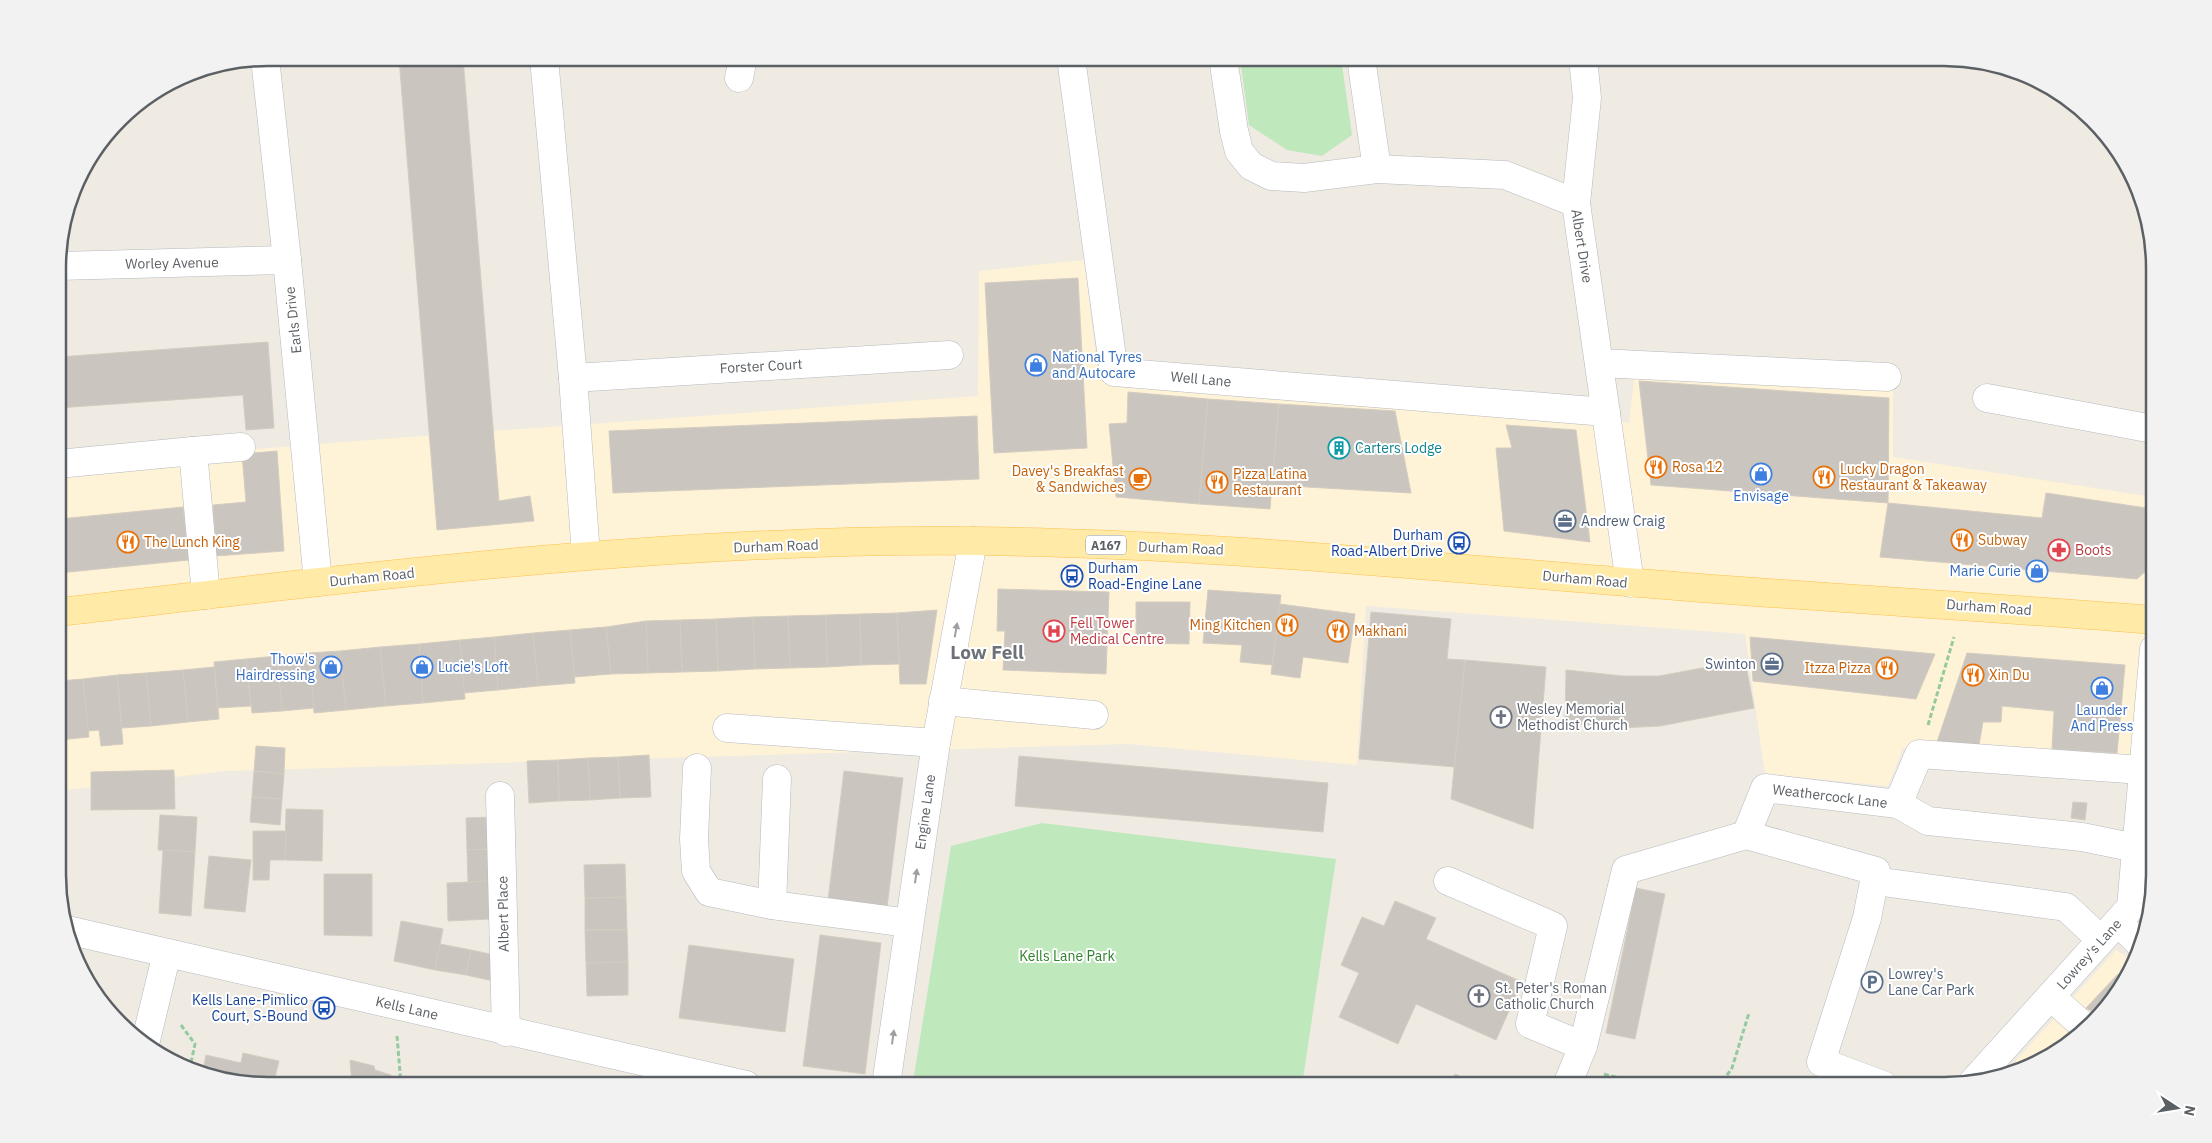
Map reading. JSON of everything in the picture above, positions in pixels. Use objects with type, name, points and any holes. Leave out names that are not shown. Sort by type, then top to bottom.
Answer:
[{"type":"main road","name":"Durham Road","points":[[66,611],[318,582],[586,555],[798,544],[973,541],[1200,548],[1630,583],[1964,605],[2146,619]]},
{"type":"street","name":"Earls Drive","points":[[266,66],[287,260],[318,582]]},
{"type":"street","points":[[545,66],[573,378],[586,555]]},
{"type":"street","name":"Well Lane","points":[[1072,66],[1114,372],[1606,412]]},
{"type":"street","name":"Albert Drive","points":[[1224,66],[1239,151],[1250,166],[1271,176],[1304,178],[1377,169],[1505,176],[1576,203],[1630,583]]},
{"type":"street","points":[[1362,66],[1377,169]]},
{"type":"street","points":[[1576,203],[1587,98],[1584,66]]},
{"type":"street","name":"Worley Avenue","points":[[66,266],[287,260]]},
{"type":"street","name":"Forster Court","points":[[573,378],[949,355]]},
{"type":"street","points":[[1598,363],[1887,377]]},
{"type":"street","points":[[1987,398],[2146,429]]},
{"type":"street","points":[[66,463],[241,447]]},
{"type":"street","points":[[193,451],[206,595]]},
{"type":"street","name":"Engine Lane","points":[[887,1077],[936,743],[973,541]]},
{"type":"street","points":[[943,701],[1094,715]]},
{"type":"street","points":[[727,728],[936,743]]},
{"type":"street","name":"Lowrey's Lane","points":[[1981,1073],[2131,907],[2146,730]]},
{"type":"street","points":[[1919,754],[2142,770]]},
{"type":"street","name":"Weathercock Lane","points":[[1746,835],[1765,788],[1898,804],[1919,754]]},
{"type":"street","points":[[697,768],[694,839],[696,871],[709,892],[772,905],[909,923]]},
{"type":"street","points":[[772,905],[777,779]]},
{"type":"street","name":"Albert Place","points":[[500,796],[506,1032]]},
{"type":"street","points":[[1898,804],[1928,821],[2082,837],[2136,848]]},
{"type":"street","points":[[1448,881],[1553,926],[1530,1024],[1575,1066],[1626,870],[1746,835],[1876,871],[1876,881],[1862,935],[1821,1062],[1861,1077]]},
{"type":"street","points":[[1876,881],[2066,906],[2110,931],[2135,941]]},
{"type":"street","name":"Kells Lane","points":[[74,932],[506,1032],[710,1077]]},
{"type":"street","points":[[147,1036],[167,953]]},
{"type":"street","points":[[2051,997],[2081,1023]]},
{"type":"path","points":[[1919,754],[1964,605]]},
{"type":"path","points":[[395,1006],[400,1077]]},
{"type":"path","points":[[1726,1077],[1732,1068],[1749,1013]]},
{"type":"path","points":[[1575,1066],[1615,1077]]},
{"type":"shaded area","points":[[1084,260],[1098,374],[1629,423],[1635,372],[1893,391],[1893,457],[2146,496],[2146,793],[2119,764],[1903,748],[1888,786],[1765,774],[1745,634],[1366,606],[1357,765],[1128,744],[225,771],[66,790],[66,464],[369,440],[978,396],[979,271]]},
{"type":"shaded area","points":[[2116,950],[2128,958],[2112,987],[2087,1018],[2045,1050],[2012,1065]]},
{"type":"green space","points":[[1241,66],[1342,66],[1352,135],[1322,156],[1287,150],[1249,125]]},
{"type":"green space","name":"Kells Lane Park","points":[[1042,823],[1336,859],[1303,1077],[914,1077],[951,846]]},
{"type":"building","points":[[400,66],[464,66],[499,501],[530,496],[534,521],[437,530]]},
{"type":"building","name":"National Tyres and Autocare","points":[[1078,278],[1087,448],[994,453],[985,283]]},
{"type":"building","points":[[268,342],[274,428],[246,430],[243,395],[66,407],[66,356]]},
{"type":"building","points":[[1639,381],[1889,398],[1888,503],[1651,485]]},
{"type":"building","points":[[1128,392],[1208,399],[1199,504],[1116,497],[1109,424],[1127,423]]},
{"type":"building","points":[[1208,399],[1279,404],[1270,509],[1199,504]]},
{"type":"building","name":"Carters Lodge","points":[[1279,404],[1395,411],[1411,493],[1272,485]]},
{"type":"building","points":[[977,416],[979,479],[613,493],[609,431]]},
{"type":"building","points":[[1506,425],[1576,430],[1590,542],[1504,531],[1496,448],[1512,448]]},
{"type":"building","points":[[277,451],[284,551],[216,556],[213,505],[246,502],[242,454]]},
{"type":"building","points":[[2046,493],[2146,508],[2146,571],[2137,579],[1880,557],[1888,503],[2042,518]]},
{"type":"building","points":[[183,507],[189,560],[66,572],[66,518]]},
{"type":"building","name":"Fell Tower Medical Centre","points":[[998,589],[1109,592],[1106,674],[1003,670],[1005,631],[997,631]]},
{"type":"building","points":[[1208,590],[1281,595],[1272,665],[1240,662],[1242,645],[1203,643]]},
{"type":"building","points":[[1136,602],[1190,602],[1189,644],[1136,643]]},
{"type":"building","points":[[1280,604],[1355,614],[1348,663],[1303,657],[1300,678],[1271,674]]},
{"type":"building","points":[[937,610],[926,684],[900,684],[897,613]]},
{"type":"building","points":[[1371,612],[1451,619],[1447,659],[1465,660],[1455,767],[1359,759]]},
{"type":"building","points":[[897,613],[899,664],[861,665],[860,614]]},
{"type":"building","points":[[860,614],[861,665],[827,667],[826,615]]},
{"type":"building","points":[[826,615],[827,667],[790,668],[788,616]]},
{"type":"building","points":[[788,616],[790,668],[755,669],[753,617]]},
{"type":"building","points":[[753,617],[755,669],[718,671],[716,619]]},
{"type":"building","points":[[716,619],[718,671],[682,672],[680,620]]},
{"type":"building","points":[[680,620],[682,672],[648,673],[646,621]]},
{"type":"building","points":[[646,621],[648,673],[611,674],[606,627]]},
{"type":"building","points":[[606,627],[611,674],[574,677],[570,630]]},
{"type":"building","points":[[570,630],[575,683],[538,686],[533,633]]},
{"type":"building","points":[[533,633],[538,686],[498,690],[494,637]]},
{"type":"building","points":[[494,637],[498,690],[464,693],[460,640]]},
{"type":"building","points":[[1750,637],[1935,654],[1916,699],[1753,681]]},
{"type":"building","points":[[460,640],[465,699],[423,703],[419,644]]},
{"type":"building","points":[[419,644],[423,703],[386,706],[380,647]]},
{"type":"building","points":[[380,647],[386,706],[346,710],[340,651]]},
{"type":"building","points":[[340,651],[346,710],[314,713],[309,653]]},
{"type":"building","points":[[309,653],[314,708],[282,711],[277,656]]},
{"type":"building","points":[[1967,653],[2125,665],[2117,753],[2052,749],[2054,711],[2002,706],[2001,722],[1983,722],[1979,745],[1937,742]]},
{"type":"building","points":[[277,656],[282,711],[252,713],[246,659]]},
{"type":"building","points":[[246,659],[251,706],[218,708],[214,662]]},
{"type":"building","name":"Wesley Memorial Methodist Church","points":[[1465,660],[1546,667],[1533,829],[1451,799]]},
{"type":"building","points":[[1745,660],[1754,708],[1660,726],[1620,728],[1565,723],[1566,670],[1623,676],[1659,676]]},
{"type":"building","points":[[214,667],[219,719],[188,722],[183,670]]},
{"type":"building","points":[[183,670],[188,722],[151,726],[146,673]]},
{"type":"building","points":[[146,673],[151,726],[122,728],[117,675]]},
{"type":"building","points":[[117,675],[123,744],[101,746],[99,730],[88,731],[83,679]]},
{"type":"building","points":[[83,679],[89,737],[66,739],[66,680]]},
{"type":"building","points":[[256,746],[285,748],[284,774],[254,771]]},
{"type":"building","points":[[649,755],[651,797],[620,798],[618,757]]},
{"type":"building","points":[[1019,756],[1328,783],[1323,832],[1015,806]]},
{"type":"building","points":[[618,757],[620,798],[590,800],[588,758]]},
{"type":"building","points":[[588,758],[590,800],[559,801],[558,760]]},
{"type":"building","points":[[558,760],[559,801],[529,803],[527,761]]},
{"type":"building","points":[[174,770],[175,809],[91,810],[91,772]]},
{"type":"building","points":[[254,771],[284,774],[282,799],[252,797]]},
{"type":"building","points":[[844,771],[903,778],[887,907],[828,900]]},
{"type":"building","points":[[252,797],[282,799],[280,825],[250,822]]},
{"type":"building","points":[[2073,802],[2087,803],[2085,820],[2071,818]]},
{"type":"building","points":[[286,809],[323,810],[322,861],[285,860]]},
{"type":"building","points":[[160,815],[197,817],[195,852],[158,850]]},
{"type":"building","points":[[493,817],[494,849],[467,850],[466,818]]},
{"type":"building","points":[[253,831],[286,831],[285,860],[270,860],[269,880],[253,880]]},
{"type":"building","points":[[494,849],[495,881],[468,882],[467,850]]},
{"type":"building","points":[[163,850],[195,852],[191,916],[159,913]]},
{"type":"building","points":[[209,856],[251,860],[245,912],[204,908]]},
{"type":"building","points":[[625,864],[626,897],[585,898],[584,865]]},
{"type":"building","points":[[324,874],[372,874],[372,936],[324,935]]},
{"type":"building","points":[[490,881],[491,919],[448,921],[447,883]]},
{"type":"building","points":[[1636,888],[1665,894],[1635,1039],[1606,1033]]},
{"type":"building","points":[[626,897],[627,930],[585,930],[585,898]]},
{"type":"building","points":[[1395,901],[1436,918],[1426,939],[1522,982],[1496,1040],[1416,1004],[1398,1044],[1339,1017],[1359,973],[1341,965],[1362,917],[1384,926]]},
{"type":"building","points":[[401,921],[443,929],[435,970],[394,961]]},
{"type":"building","points":[[585,930],[627,930],[628,962],[586,963]]},
{"type":"building","points":[[820,935],[881,943],[865,1074],[803,1066]]},
{"type":"building","points":[[440,944],[471,950],[466,975],[435,970]]},
{"type":"building","points":[[689,945],[794,959],[785,1032],[679,1018]]},
{"type":"building","points":[[471,950],[499,956],[498,982],[466,975]]},
{"type":"building","points":[[628,962],[628,995],[587,996],[586,963]]},
{"type":"building","points":[[2118,974],[2119,975],[2092,1012],[2086,1008]]},
{"type":"building","points":[[243,1053],[279,1061],[275,1077],[242,1075],[204,1066],[206,1055],[241,1063]]},
{"type":"building","points":[[350,1060],[374,1066],[375,1070],[391,1075],[391,1077],[351,1077]]},
{"type":"place","name":"National Tyres and Autocare","points":[[1036,365]]},
{"type":"place","name":"Carters Lodge","points":[[1339,448]]},
{"type":"place","name":"Rosa 12","points":[[1656,467]]},
{"type":"place","name":"Envisage","points":[[1761,474]]},
{"type":"place","name":"Lucky Dragon Restaurant & Takeaway","points":[[1824,477]]},
{"type":"place","name":"Davey's Breakfast & Sandwiches","points":[[1140,479]]},
{"type":"place","name":"Pizza Latina Restaurant","points":[[1217,482]]},
{"type":"place","name":"Andrew Craig","points":[[1565,521]]},
{"type":"place","name":"Subway","points":[[1962,540]]},
{"type":"place","name":"The Lunch King","points":[[128,542]]},
{"type":"place","name":"Durham Road-Albert Drive","points":[[1459,543]]},
{"type":"place","name":"Boots","points":[[2059,550]]},
{"type":"place","name":"Marie Curie","points":[[2037,571]]},
{"type":"place","name":"Durham Road-Engine Lane","points":[[1072,576]]},
{"type":"place","name":"Ming Kitchen","points":[[1287,625]]},
{"type":"place","name":"Fell Tower Medical Centre","points":[[1054,631]]},
{"type":"place","name":"Makhani","points":[[1338,631]]},
{"type":"place","name":"Swinton","points":[[1772,664]]},
{"type":"place","name":"Thow's Hairdressing","points":[[331,667]]},
{"type":"place","name":"Lucie's Loft","points":[[422,667]]},
{"type":"place","name":"Itzza Pizza","points":[[1887,668]]},
{"type":"place","name":"Xin Du","points":[[1973,675]]},
{"type":"place","name":"Launder And Press","points":[[2102,688]]},
{"type":"place","name":"Wesley Memorial Methodist Church","points":[[1501,717]]},
{"type":"place","name":"Lowrey's Lane Car Park","points":[[1872,982]]},
{"type":"place","name":"St. Peter's Roman Catholic Church","points":[[1479,996]]},
{"type":"place","name":"Kells Lane-Pimlico Court, S-Bound","points":[[324,1008]]},
{"type":"district","name":"Low Fell","points":[[987,652]]}]
